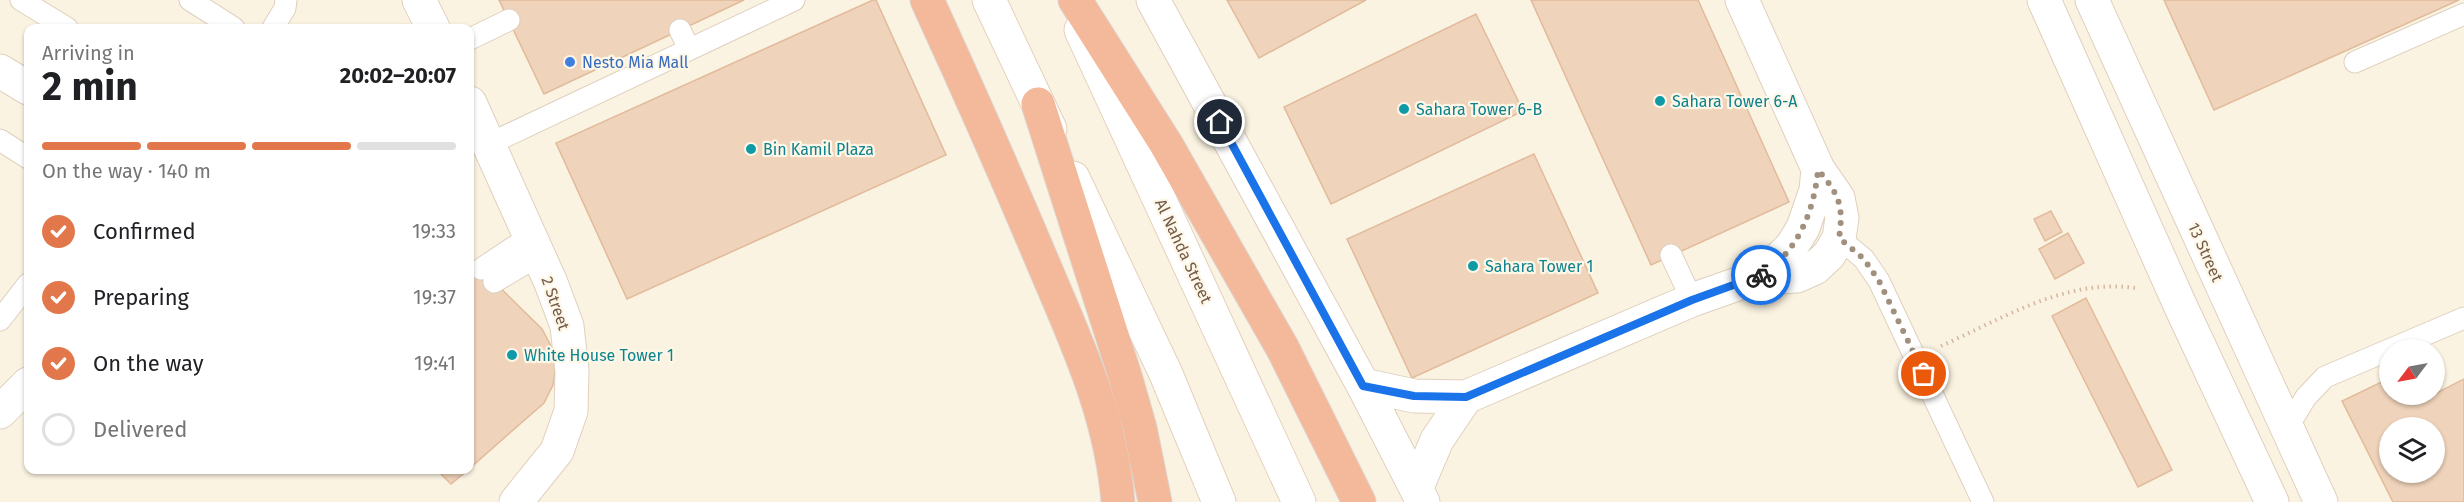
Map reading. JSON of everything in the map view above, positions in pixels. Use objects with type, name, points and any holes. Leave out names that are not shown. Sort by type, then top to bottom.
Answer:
[{"type":"highway","points":[[927,0],[994,145],[1084,361],[1102,411],[1115,463],[1118,502]]},
{"type":"highway","points":[[1075,0],[1166,144],[1265,318],[1359,502]]},
{"type":"highway","points":[[1038,104],[1135,408],[1155,502]]},
{"type":"street","points":[[989,0],[1166,374],[1220,502]]},
{"type":"street","name":"Al Nahda Street","points":[[1067,0],[1299,502]]},
{"type":"street","points":[[1153,0],[1420,494]]},
{"type":"street","points":[[1742,0],[1818,170],[1839,198],[1842,218],[1839,238],[1829,255],[1815,268],[1797,276],[1779,277],[1763,274]]},
{"type":"street","points":[[2044,0],[2175,294],[2272,502]]},
{"type":"street","name":"13 Street","points":[[2092,0],[2321,502]]},
{"type":"street","points":[[0,70],[24,85]]},
{"type":"street","name":"2 Street","points":[[474,112],[567,326],[572,371],[571,411],[557,451],[530,488],[516,502]]},
{"type":"street","points":[[1363,386],[1414,396],[1466,397],[1692,300],[1763,274],[1792,246],[1803,228],[1811,210],[1818,170]]},
{"type":"street","points":[[0,412],[24,388]]},
{"type":"street","points":[[1420,494],[1437,440],[1466,397]]},
{"type":"lane","points":[[21,0],[60,24]]},
{"type":"lane","points":[[190,0],[228,24]]},
{"type":"lane","points":[[275,24],[286,0]]},
{"type":"lane","points":[[489,144],[794,0]]},
{"type":"lane","points":[[2355,62],[2464,14]]},
{"type":"lane","points":[[474,37],[509,20]]},
{"type":"lane","points":[[680,30],[689,50]]},
{"type":"lane","points":[[0,140],[24,155]]},
{"type":"lane","points":[[1839,238],[1864,259],[1879,281],[1983,502]]},
{"type":"lane","points":[[488,276],[534,247]]},
{"type":"lane","points":[[1671,255],[1692,300]]},
{"type":"lane","points":[[0,320],[24,289]]},
{"type":"lane","points":[[2287,428],[2306,397],[2325,377],[2464,318]]},
{"type":"path","points":[[1916,357],[2060,293],[2089,288],[2134,287],[2140,297]]},
{"type":"building","name":"Nesto Mia Mall","points":[[499,0],[744,0],[544,94]]},
{"type":"building","name":"Bin Kamil Plaza","points":[[876,0],[946,155],[627,299],[556,143]]},
{"type":"building","points":[[1227,0],[1366,0],[1259,58]]},
{"type":"building","name":"Sahara Tower 6-A","points":[[1531,0],[1698,0],[1789,202],[1651,265]]},
{"type":"building","points":[[2164,0],[2459,0],[2214,110]]},
{"type":"building","name":"Sahara Tower 6-B","points":[[1476,14],[1523,111],[1331,204],[1284,107]]},
{"type":"building","name":"Sahara Tower 1","points":[[1534,154],[1598,293],[1412,378],[1347,239]]},
{"type":"building","points":[[2051,211],[2062,232],[2045,241],[2034,219]]},
{"type":"building","points":[[2068,233],[2084,263],[2055,279],[2039,249]]},
{"type":"building","name":"White House Tower 1","points":[[474,262],[542,329],[551,346],[556,364],[553,385],[544,403],[474,464]]},
{"type":"building","points":[[2086,298],[2172,470],[2138,487],[2052,316]]},
{"type":"building","points":[[2464,379],[2464,502],[2393,502],[2383,483],[2445,483],[2445,417],[2379,417],[2379,474],[2342,401],[2379,383],[2379,405],[2445,405],[2445,389]]},
{"type":"building","points":[[441,474],[463,474],[451,484]]},
{"type":"way so far","points":[[1761,275],[1792,246],[1803,228],[1811,210],[1818,170],[1839,198],[1842,218],[1839,238],[1864,259],[1879,281],[1924,374]]},
{"type":"place","name":"Nesto Mia Mall","points":[[570,62]]},
{"type":"place","name":"Sahara Tower 6-A","points":[[1660,101]]},
{"type":"place","name":"Sahara Tower 6-B","points":[[1404,109]]},
{"type":"place","name":"Bin Kamil Plaza","points":[[751,149]]},
{"type":"place","name":"Sahara Tower 1","points":[[1473,266]]},
{"type":"place","name":"White House Tower 1","points":[[512,355]]},
{"type":"route","points":[[1220,122],[1363,386],[1414,396],[1466,397],[1692,300],[1761,275]]}]
